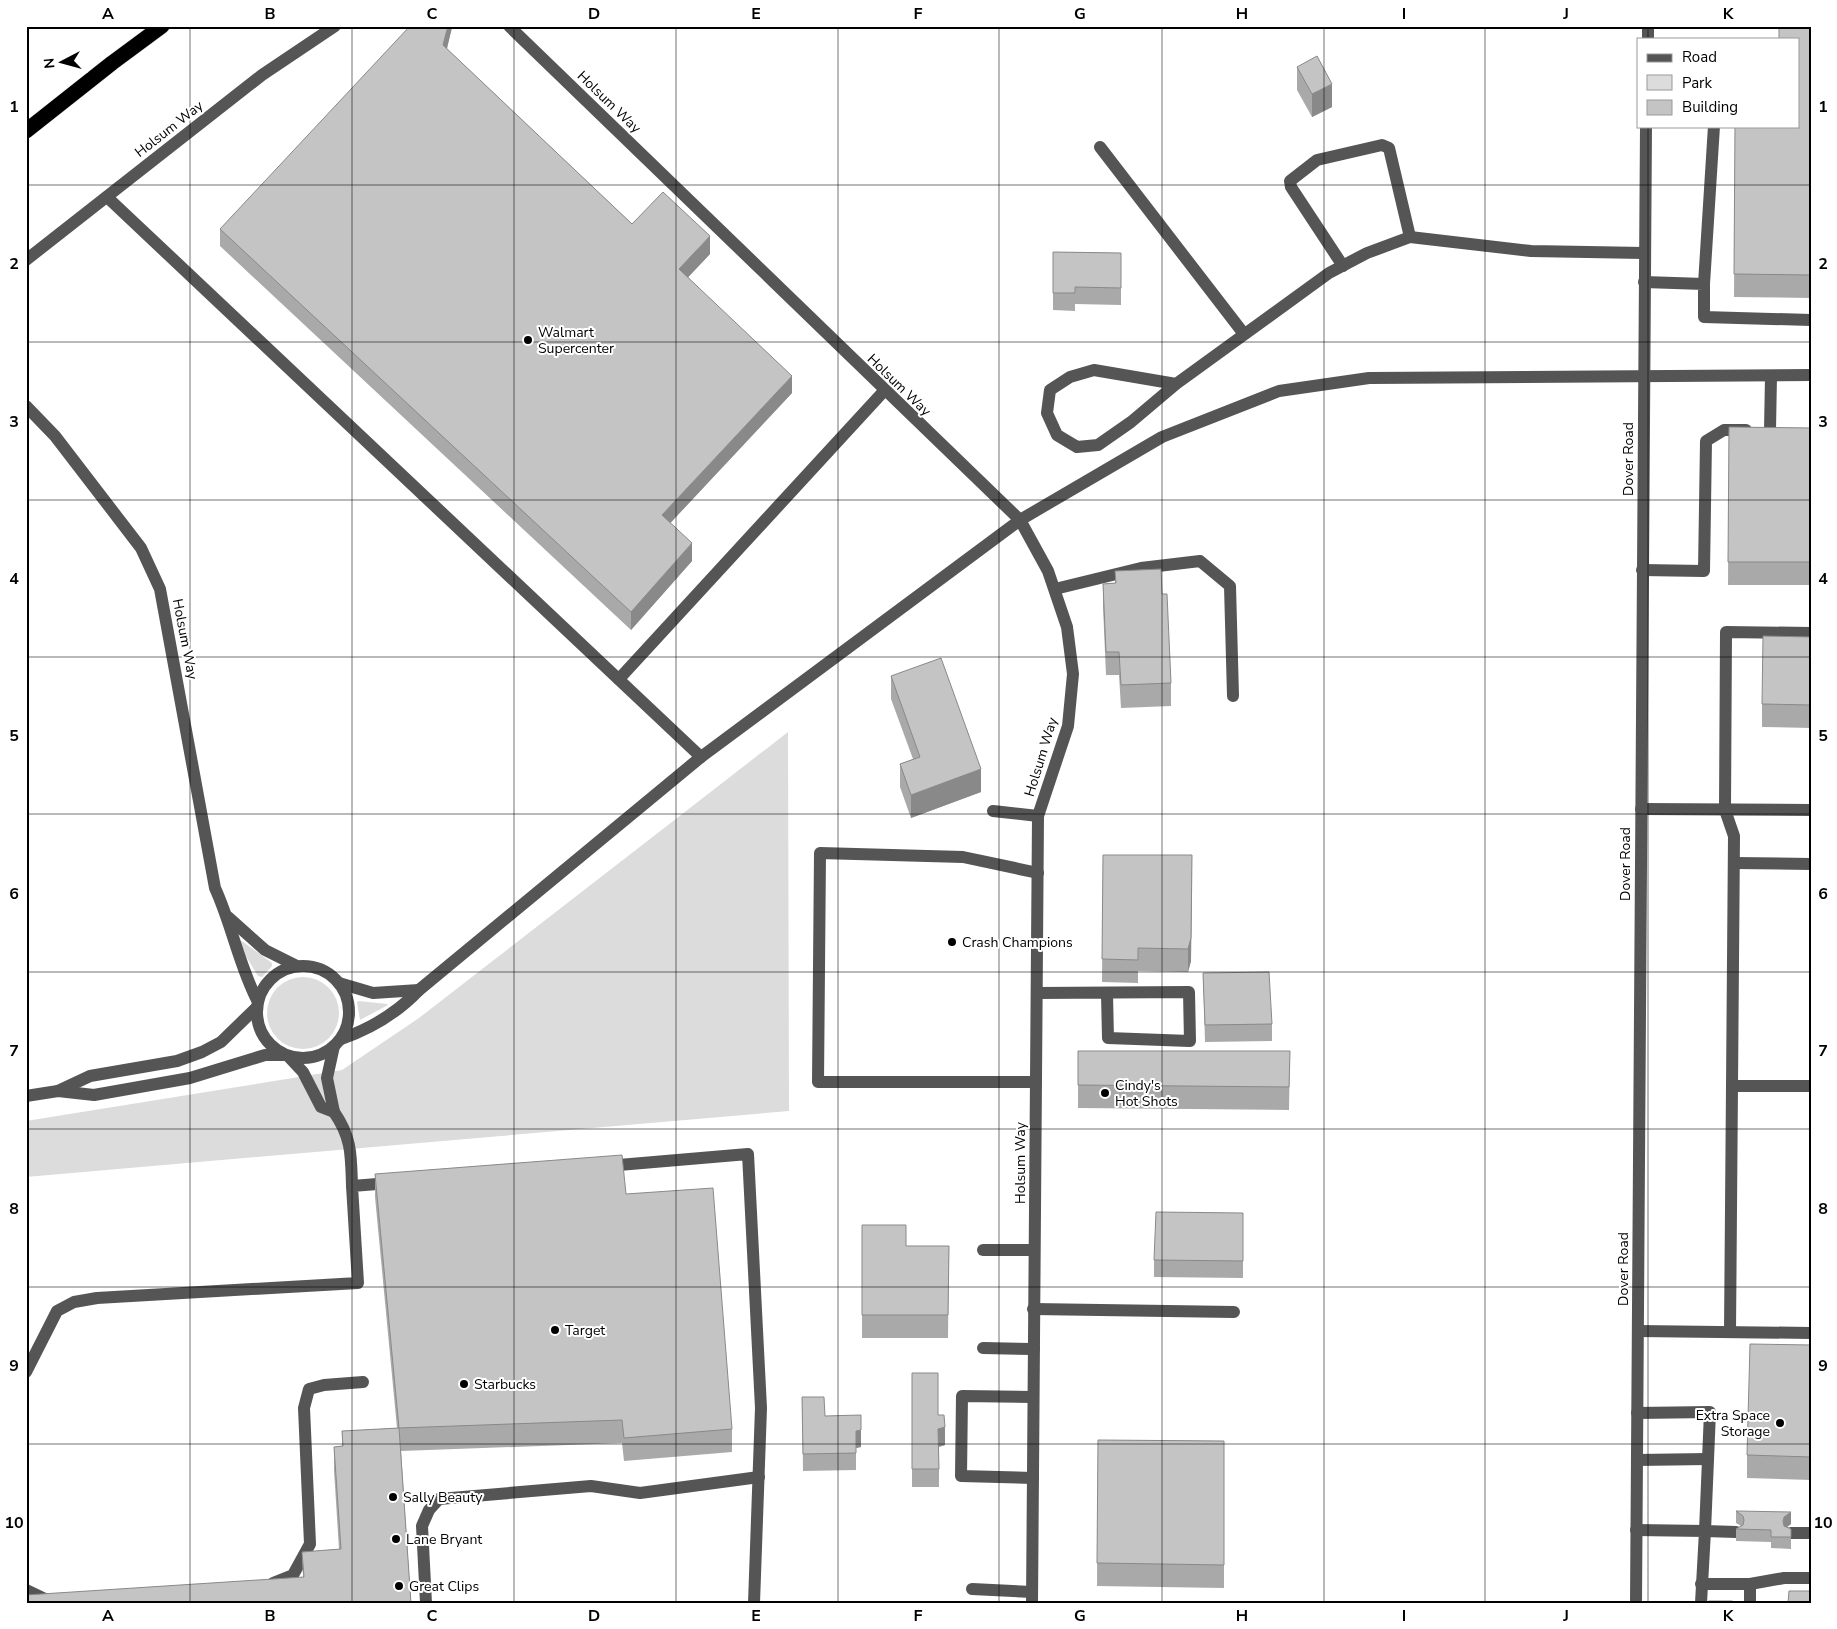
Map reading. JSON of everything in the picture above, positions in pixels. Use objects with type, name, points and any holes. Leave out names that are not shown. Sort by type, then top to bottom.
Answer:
[{"type":"highway","points":[[26,131],[162,26]]},
{"type":"street","name":"Holsum Way","points":[[26,260],[277,64],[334,26]]},
{"type":"street","name":"Holsum Way","points":[[509,26],[884,391],[1020,520],[1048,570],[1055,589],[1067,627],[1073,674],[1068,726],[1038,816],[1032,1597]]},
{"type":"street","name":"Dover Road","points":[[1636,1603],[1646,128]]},
{"type":"street","points":[[1714,128],[1704,284],[1704,317],[1811,320]]},
{"type":"street","points":[[1343,266],[1291,187],[1290,181],[1317,160],[1382,145],[1389,148],[1410,237]]},
{"type":"street","points":[[1100,147],[1244,334]]},
{"type":"street","points":[[107,197],[701,757]]},
{"type":"street","points":[[1176,384],[1094,370],[1070,376],[1050,390],[1047,412],[1057,435],[1077,447],[1098,445],[1131,422],[1176,384],[1329,273],[1367,253],[1410,237],[1531,251],[1644,253]]},
{"type":"street","points":[[1644,282],[1704,284]]},
{"type":"street","points":[[257,1005],[258,1022],[263,1036],[272,1047],[286,1055],[300,1059],[313,1058],[403,1007],[419,990],[701,757],[1020,520],[1162,437],[1279,391],[1369,378],[1644,378],[1811,375]]},
{"type":"street","points":[[1770,430],[1771,376]]},
{"type":"street","points":[[619,679],[884,391]]},
{"type":"street","name":"Holsum Way","points":[[26,406],[56,436],[141,548],[160,589],[215,888],[228,917],[242,968],[257,1005]]},
{"type":"street","points":[[1642,570],[1704,571],[1706,441],[1724,430],[1786,430]]},
{"type":"street","points":[[1055,589],[1141,568],[1200,561],[1230,586],[1233,696]]},
{"type":"street","points":[[1730,1332],[1734,836],[1725,810],[1726,632],[1811,633]]},
{"type":"street","points":[[1641,809],[1811,810]]},
{"type":"street","points":[[993,811],[1038,816]]},
{"type":"street","points":[[1036,1082],[818,1082],[820,853],[963,857],[1038,873]]},
{"type":"street","points":[[1734,863],[1811,864]]},
{"type":"street","points":[[26,1372],[57,1311],[74,1302],[96,1298],[358,1283],[350,1143],[347,1133],[334,1112],[327,1078],[338,1043],[346,1029],[349,1011],[346,994],[339,983],[321,969],[297,966],[265,950],[228,917]]},
{"type":"street","points":[[58,1091],[90,1076],[177,1061],[202,1052],[221,1042],[257,1005],[263,989],[272,978],[284,970],[297,966]]},
{"type":"street","points":[[339,983],[373,993],[419,990]]},
{"type":"street","points":[[1036,993],[1189,992],[1190,1041],[1108,1038],[1107,994]]},
{"type":"street","points":[[26,1096],[58,1091],[94,1095],[190,1078],[264,1055],[286,1055],[302,1072],[322,1107],[334,1112]]},
{"type":"street","points":[[1732,1086],[1811,1086]]},
{"type":"street","points":[[590,1167],[748,1154],[761,1408],[754,1603]]},
{"type":"street","points":[[352,1186],[402,1182]]},
{"type":"street","points":[[983,1250],[1034,1250]]},
{"type":"street","points":[[1033,1309],[1234,1312]]},
{"type":"street","points":[[1638,1331],[1811,1333]]},
{"type":"street","points":[[983,1348],[1034,1349]]},
{"type":"street","points":[[257,1584],[277,1582],[293,1575],[310,1544],[304,1408],[309,1389],[324,1385],[363,1382]]},
{"type":"street","points":[[1033,1398],[962,1396],[961,1476],[1033,1478]]},
{"type":"street","points":[[1637,1413],[1710,1412],[1701,1603]]},
{"type":"street","points":[[1637,1460],[1708,1459]]},
{"type":"street","points":[[426,1603],[422,1526],[429,1510],[439,1500],[591,1486],[640,1493],[759,1477]]},
{"type":"street","points":[[1636,1530],[1736,1532]]},
{"type":"street","points":[[1791,1533],[1811,1533]]},
{"type":"street","points":[[1701,1584],[1750,1584],[1784,1578],[1811,1578]]},
{"type":"street","points":[[1750,1584],[1750,1603]]},
{"type":"street","points":[[972,1589],[1032,1597]]},
{"type":"street","points":[[26,1590],[49,1601],[59,1600]]},
{"type":"green space","points":[[788,732],[789,1111],[26,1177],[26,1121],[342,1070],[419,1018]]},
{"type":"green space","points":[[242,941],[272,963],[272,966],[262,977],[258,976],[239,945],[239,942]]},
{"type":"green space","points":[[303,977],[317,980],[329,987],[336,999],[339,1013],[336,1027],[329,1039],[317,1046],[303,1049],[289,1046],[277,1039],[270,1027],[267,1013],[270,999],[277,987],[289,980]]},
{"type":"green space","points":[[357,1002],[388,1005],[360,1020]]},
{"type":"building","name":"Walmart Supercenter","points":[[410,26],[448,26],[443,45],[632,224],[663,192],[710,236],[679,269],[792,376],[662,515],[692,543],[631,612],[220,229]]},
{"type":"building","points":[[1784,26],[1811,26],[1811,275],[1734,274],[1735,128],[1800,128],[1800,38],[1779,38],[1779,29]]},
{"type":"building","points":[[1317,56],[1332,84],[1312,94],[1297,67]]},
{"type":"building","points":[[1053,252],[1121,253],[1121,288],[1075,287],[1075,293],[1053,293]]},
{"type":"building","points":[[1729,427],[1811,428],[1811,562],[1728,562]]},
{"type":"building","points":[[1161,569],[1162,594],[1167,594],[1171,683],[1121,685],[1119,652],[1106,652],[1103,584],[1116,583],[1115,571]]},
{"type":"building","points":[[1763,636],[1811,637],[1811,705],[1762,704]]},
{"type":"building","points":[[941,658],[981,769],[911,795],[900,764],[920,757],[891,676]]},
{"type":"building","points":[[1103,855],[1192,855],[1191,938],[1188,949],[1138,948],[1138,960],[1102,959]]},
{"type":"building","points":[[1269,972],[1272,1024],[1205,1025],[1203,973]]},
{"type":"building","points":[[1078,1051],[1290,1051],[1289,1087],[1078,1085]]},
{"type":"building","name":"Target","points":[[622,1155],[626,1194],[713,1188],[732,1429],[624,1438],[622,1420],[399,1428],[375,1174]]},
{"type":"building","points":[[1156,1212],[1243,1213],[1243,1261],[1154,1260]]},
{"type":"building","points":[[862,1225],[906,1225],[906,1246],[949,1246],[948,1315],[862,1315]]},
{"type":"building","name":"Extra Space Storage","points":[[1750,1344],[1811,1345],[1811,1457],[1747,1455]]},
{"type":"building","points":[[912,1373],[938,1373],[938,1415],[944,1415],[945,1427],[938,1429],[939,1469],[912,1469]]},
{"type":"building","points":[[802,1397],[824,1397],[825,1416],[861,1415],[861,1430],[856,1431],[856,1453],[803,1454]]},
{"type":"building","points":[[399,1428],[411,1603],[26,1603],[26,1595],[304,1577],[302,1552],[341,1549],[334,1447],[343,1446],[342,1431]]},
{"type":"building","points":[[1098,1440],[1224,1441],[1224,1565],[1097,1563]]},
{"type":"building","points":[[1736,1511],[1791,1512],[1784,1517],[1783,1521],[1784,1526],[1791,1529],[1791,1537],[1771,1537],[1771,1530],[1736,1529],[1743,1525],[1744,1520],[1743,1516]]},
{"type":"building","points":[[1789,1591],[1811,1591],[1811,1603],[1788,1603]]},
{"type":"building","points":[[1709,1601],[1732,1601],[1732,1603],[1709,1603]]},
{"type":"place","name":"Walmart Supercenter","points":[[528,340]]},
{"type":"place","name":"Crash Champions","points":[[952,942]]},
{"type":"place","name":"Cindy's Hot Shots","points":[[1105,1093]]},
{"type":"place","name":"Target","points":[[555,1330]]},
{"type":"place","name":"Starbucks","points":[[464,1384]]},
{"type":"place","name":"Extra Space Storage","points":[[1780,1423]]},
{"type":"place","name":"Sally Beauty","points":[[393,1497]]},
{"type":"place","name":"Lane Bryant","points":[[396,1539]]},
{"type":"place","name":"Great Clips","points":[[399,1586]]}]
